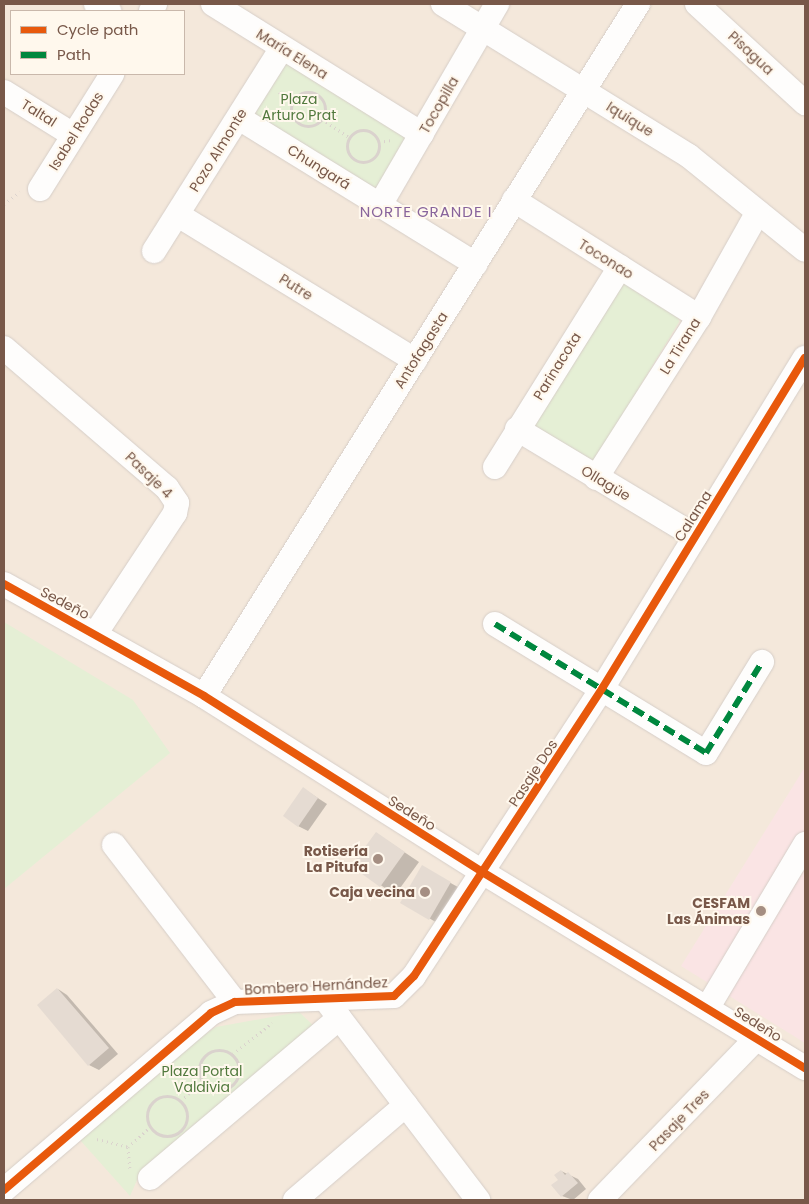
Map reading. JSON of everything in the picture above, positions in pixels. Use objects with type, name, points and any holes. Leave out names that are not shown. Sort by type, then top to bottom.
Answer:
[{"type":"street","points":[[96,4],[107,10]]},
{"type":"street","name":"María Elena","points":[[213,4],[422,134]]},
{"type":"street","name":"Iquique","points":[[443,4],[689,156],[805,250]]},
{"type":"street","name":"Tocopilla","points":[[380,205],[497,4]]},
{"type":"street","name":"Antofagasta","points":[[204,696],[638,4]]},
{"type":"street","name":"Pisagua","points":[[697,4],[805,103]]},
{"type":"street","name":"Pozo Almonte","points":[[154,251],[282,48]]},
{"type":"street","name":"Isabel Rodas","points":[[40,189],[111,75]]},
{"type":"street","name":"Taltal","points":[[4,92],[73,135]]},
{"type":"street","name":"Chungará","points":[[239,118],[475,264]]},
{"type":"street","name":"Toconao","points":[[514,200],[699,317]]},
{"type":"street","name":"La Tirana","points":[[596,478],[699,317],[758,212]]},
{"type":"street","name":"Putre","points":[[178,214],[415,360]]},
{"type":"street","name":"Parinacota","points":[[495,467],[620,267]]},
{"type":"street","name":"Pasaje 4","points":[[4,348],[167,488],[177,503],[175,514],[96,633]]},
{"type":"street","name":"Calama","points":[[602,687],[805,358]]},
{"type":"street","name":"Ollagüe","points":[[517,429],[695,536]]},
{"type":"street","name":"Sedeño","points":[[4,584],[96,633],[204,696],[484,873],[708,1007],[805,1068]]},
{"type":"street","points":[[495,624],[602,687],[706,754],[762,662]]},
{"type":"street","name":"Pasaje Dos","points":[[484,873],[602,687]]},
{"type":"street","points":[[708,1007],[805,844]]},
{"type":"street","points":[[114,845],[235,1002]]},
{"type":"street","name":"Bombero Hernández","points":[[4,1190],[211,1013],[235,1002],[332,1009],[394,996],[424,963],[484,873]]},
{"type":"street","points":[[139,1177],[332,1009],[406,1105],[473,1198]]},
{"type":"street","name":"Pasaje Tres","points":[[600,1200],[756,1038]]},
{"type":"street","points":[[295,1200],[406,1105]]},
{"type":"path","points":[[308,92],[319,96],[325,106],[322,119],[311,126],[300,124],[291,110],[294,100],[308,92]]},
{"type":"path","points":[[322,119],[350,138]]},
{"type":"path","points":[[358,131],[368,131],[377,137],[378,153],[366,162],[356,160],[349,153],[350,138],[358,131]]},
{"type":"path","points":[[233,1054],[278,1018]]},
{"type":"path","points":[[216,1050],[233,1054],[240,1069],[232,1086],[219,1090],[202,1081],[199,1068],[204,1056],[216,1050]]},
{"type":"path","points":[[181,1101],[202,1081]]},
{"type":"path","points":[[169,1096],[181,1101],[187,1113],[180,1131],[168,1136],[150,1127],[146,1115],[154,1100],[169,1096]]},
{"type":"path","points":[[128,1147],[150,1127]]},
{"type":"path","points":[[92,1139],[111,1140],[128,1147],[139,1177]]},
{"type":"shaded area","points":[[4,4],[805,4],[805,1200],[4,1200]]},
{"type":"shaded area","name":"CESFAM Las Ánimas","points":[[805,767],[805,1043],[681,966]]},
{"type":"green space","name":"Plaza Arturo Prat","points":[[295,63],[409,134],[375,193],[256,122],[253,111],[279,66]]},
{"type":"green space","points":[[626,280],[678,311],[679,322],[594,462],[534,429],[532,416]]},
{"type":"green space","points":[[4,622],[133,700],[170,753],[4,889]]},
{"type":"green space","name":"Plaza Portal Valdivia","points":[[299,1012],[315,1027],[138,1178],[130,1196],[80,1140],[192,1043],[216,1027]]},
{"type":"building","points":[[303,787],[318,798],[298,827],[283,816]]},
{"type":"building","name":"Rotisería La Pitufa","points":[[376,832],[405,852],[380,887],[351,866]]},
{"type":"building","name":"Caja vecina","points":[[422,865],[451,882],[429,920],[400,903]]},
{"type":"building","points":[[57,988],[109,1048],[88,1066],[37,1005]]},
{"type":"building","points":[[561,1170],[565,1175],[568,1172],[578,1183],[561,1197],[551,1185],[558,1180],[554,1175]]},
{"type":"marked path","points":[[495,624],[706,753],[762,662]]},
{"type":"cycle path","points":[[4,1190],[211,1013],[235,1002],[394,996],[414,976],[603,687],[805,358]]},
{"type":"cycle path","points":[[4,584],[204,696],[484,873],[805,1068]]},
{"type":"place","name":"Rotisería La Pitufa","points":[[378,859]]},
{"type":"place","name":"Caja vecina","points":[[425,892]]},
{"type":"place","name":"CESFAM Las Ánimas","points":[[761,911]]},
{"type":"district","name":"NORTE GRANDE I","points":[[426,212]]}]
